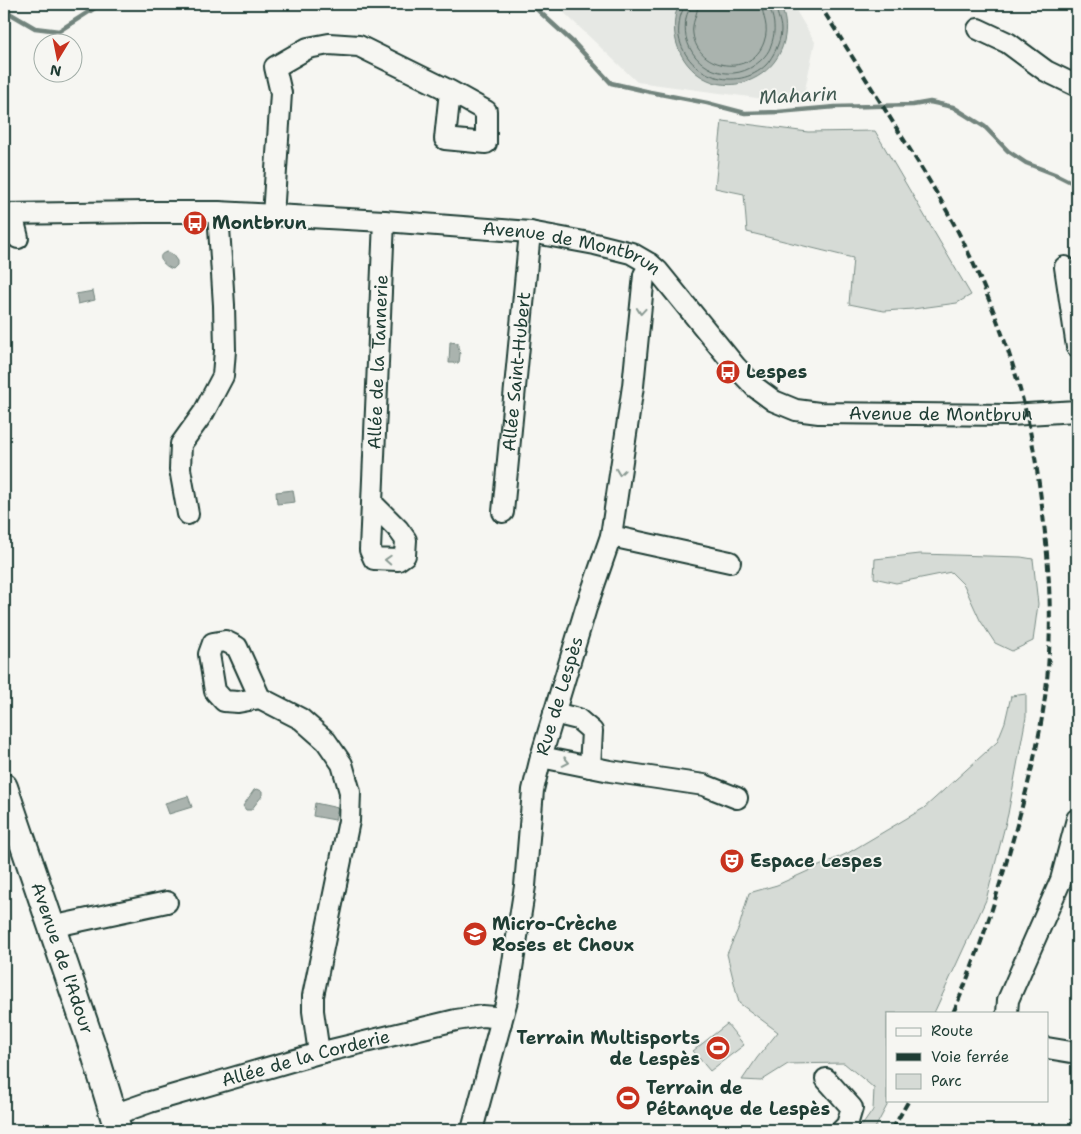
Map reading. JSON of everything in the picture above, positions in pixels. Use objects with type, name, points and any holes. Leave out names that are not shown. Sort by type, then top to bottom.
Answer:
[{"type":"main road","name":"Avenue de l'Adour","points":[[4,787],[95,1054],[115,1122]]},
{"type":"street","points":[[978,29],[1008,44],[1046,71],[1077,86]]},
{"type":"street","points":[[273,216],[280,93],[275,67],[308,48],[329,44],[359,46],[450,91]]},
{"type":"street","points":[[188,514],[180,469],[181,444],[204,412],[223,376],[225,350],[224,305],[218,212]]},
{"type":"street","name":"Avenue de Montbrun","points":[[8,214],[218,212],[384,221],[530,232],[618,249],[631,253],[650,264],[667,281],[736,367],[755,387],[774,401],[796,410],[818,413],[1010,415],[1077,411]]},
{"type":"street","points":[[8,214],[18,238]]},
{"type":"street","name":"Allée de la Tannerie","points":[[372,503],[384,221]]},
{"type":"street","name":"Allée Saint-Hubert","points":[[503,512],[530,232]]},
{"type":"street","name":"Rue de Lespès","points":[[472,1130],[507,1000],[526,886],[534,790],[541,757],[583,616],[611,536],[633,386],[644,274],[650,264]]},
{"type":"street","points":[[1065,267],[1077,347]]},
{"type":"street","points":[[611,536],[730,562]]},
{"type":"street","points":[[260,698],[301,719],[326,740],[342,764],[350,792],[349,821],[313,996],[313,1011],[319,1053]]},
{"type":"street","points":[[554,714],[578,719],[592,731],[590,767]]},
{"type":"street","points":[[541,757],[647,777],[704,785],[737,798]]},
{"type":"street","points":[[1007,1012],[1008,1000],[1061,880],[1077,819]]},
{"type":"street","points":[[51,927],[167,902]]},
{"type":"street","name":"Allée de la Corderie","points":[[115,1122],[150,1102],[319,1053],[456,1020],[482,1016],[494,1017],[501,1022]]},
{"type":"street","points":[[1048,1048],[1077,1053]]},
{"type":"street","points":[[826,1079],[852,1108],[848,1125],[842,1130]]},
{"type":"shaded area","points":[[555,4],[792,4],[815,42],[802,104],[637,82]]},
{"type":"green space","points":[[722,121],[808,132],[875,131],[971,295],[957,303],[913,309],[884,311],[849,304],[853,258],[747,232],[744,194],[715,188]]},
{"type":"green space","points":[[920,554],[1033,559],[1038,604],[1033,641],[1012,651],[995,643],[980,620],[964,585],[951,572],[896,583],[874,578],[875,559]]},
{"type":"green space","points":[[1026,694],[1026,717],[1008,814],[986,900],[934,1012],[886,1012],[886,1102],[889,1102],[874,1130],[859,1130],[873,1110],[874,1088],[844,1063],[788,1064],[761,1081],[742,1080],[778,1032],[739,1003],[727,954],[739,927],[749,893],[777,885],[848,853],[924,808],[997,742],[1005,722],[1011,696]]},
{"type":"green space","name":"Terrain Multisports de Lespès","points":[[727,1024],[744,1045],[710,1071],[693,1051]]},
{"type":"water","points":[[680,4],[779,4],[786,26],[780,52],[766,70],[747,82],[724,84],[703,78],[688,65],[678,48],[674,28]]},
{"type":"water","points":[[168,252],[177,261],[177,265],[173,269],[164,263],[161,258],[161,255]]},
{"type":"water","points":[[93,291],[95,300],[78,304],[76,294]]},
{"type":"water","points":[[450,342],[458,343],[459,363],[449,363]]},
{"type":"water","points":[[293,490],[295,502],[277,504],[276,492]]},
{"type":"water","points":[[254,790],[262,791],[262,796],[251,810],[246,810],[243,806]]},
{"type":"water","points":[[188,796],[192,807],[169,814],[165,803]]},
{"type":"water","points":[[315,803],[338,808],[335,820],[313,816]]},
{"type":"waterway","name":"Maharin","points":[[4,10],[35,28],[59,31],[101,4]]},
{"type":"waterway","name":"Maharin","points":[[531,4],[576,45],[611,83],[745,113],[835,107],[913,105],[930,102],[953,107],[985,127],[1008,151],[1026,163],[1077,185]]},
{"type":"railway","points":[[819,4],[936,192],[978,274],[1002,334],[1022,396],[1041,497],[1050,602],[1049,660],[1041,726],[1026,793],[1001,879],[976,956],[953,1012]]},
{"type":"railway","points":[[892,1130],[908,1102]]},
{"type":"place","name":"Montbrun","points":[[195,223]]},
{"type":"place","name":"Lespes","points":[[728,372]]},
{"type":"place","name":"Espace Lespes","points":[[732,861]]},
{"type":"place","name":"Micro-Crèche Roses et Choux","points":[[475,934]]},
{"type":"place","name":"Terrain Multisports de Lespès","points":[[718,1048]]},
{"type":"place","name":"Terrain de Pétanque de Lespès","points":[[628,1098]]}]
